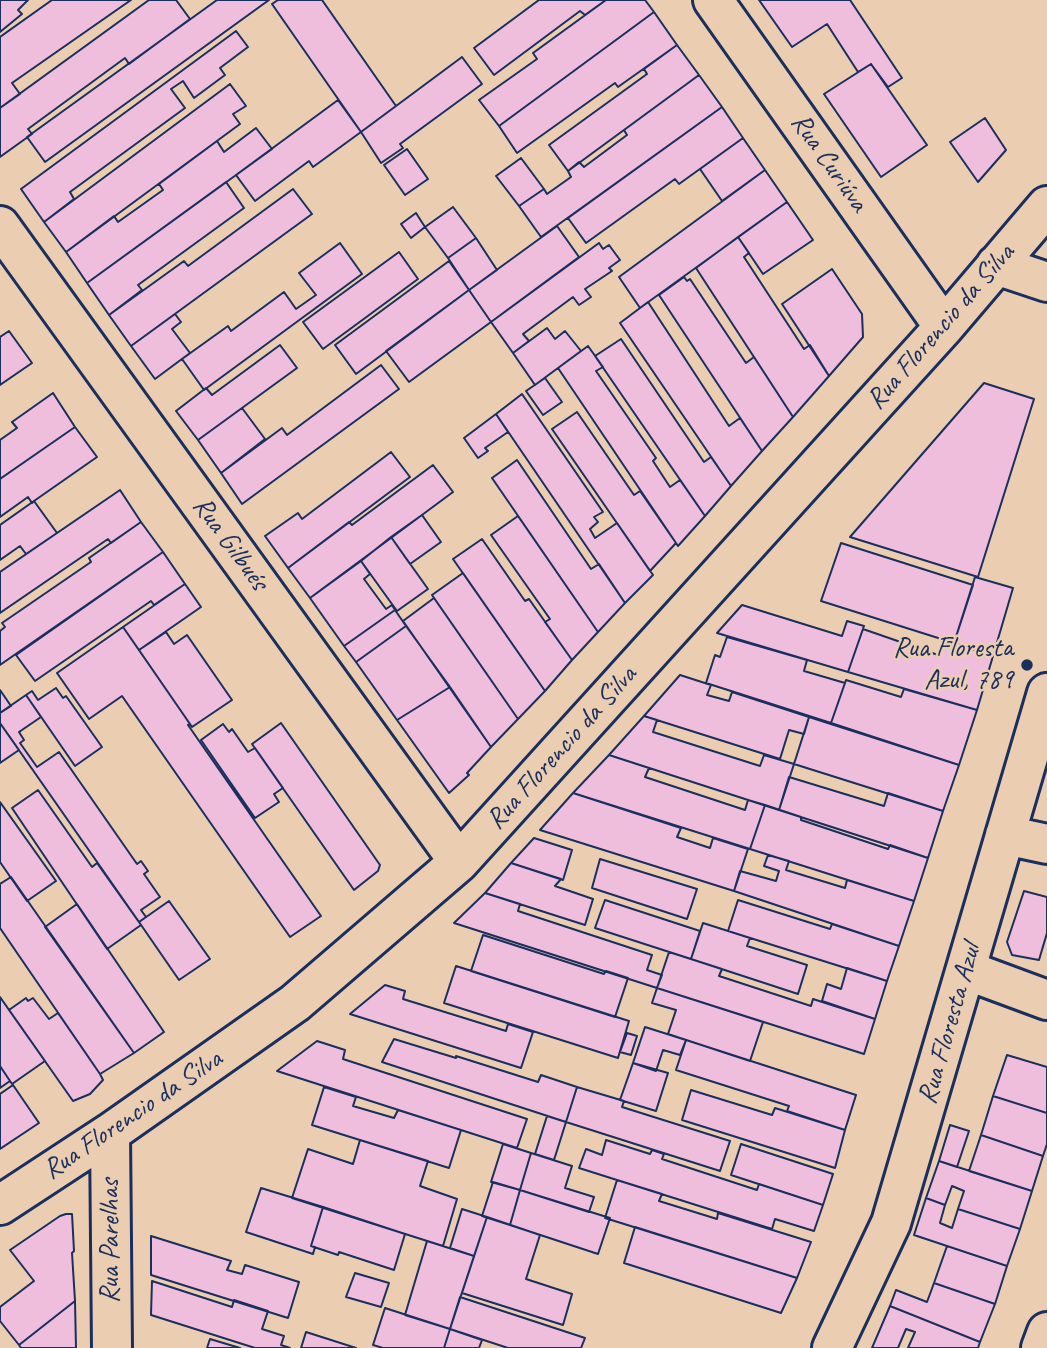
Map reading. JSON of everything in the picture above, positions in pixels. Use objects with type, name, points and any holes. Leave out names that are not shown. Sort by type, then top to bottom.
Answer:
[{"type":"street","name":"Rua Curiúva","points":[[713,0],[944,327]]},
{"type":"street","name":"Rua Florencio da Silva","points":[[0,1205],[110,1133],[295,1003],[459,862],[944,327],[1047,206]]},
{"type":"street","name":"Rua Gilbués","points":[[0,226],[459,862]]},
{"type":"street","points":[[996,265],[1047,282]]},
{"type":"street","name":"Rua Floresta Azul","points":[[832,1348],[891,1223],[1047,693]]},
{"type":"street","points":[[1005,835],[1047,844]]},
{"type":"street","points":[[966,970],[1047,1000]]},
{"type":"street","name":"Rua Parelhas","points":[[110,1133],[112,1348]]},
{"type":"street","points":[[1041,1348],[1047,1332]]},
{"type":"building","points":[[0,0],[28,0],[18,10],[22,14],[0,32]]},
{"type":"building","points":[[52,0],[131,0],[12,83],[20,94],[0,108],[0,37]]},
{"type":"building","points":[[149,0],[176,0],[190,19],[129,64],[125,58],[28,129],[32,134],[0,157],[0,108]]},
{"type":"building","points":[[217,0],[269,0],[45,162],[27,137]]},
{"type":"building","points":[[278,0],[322,0],[396,106],[361,132],[272,4]]},
{"type":"building","points":[[539,0],[606,0],[585,15],[580,11],[494,75],[474,48]]},
{"type":"building","points":[[606,0],[645,0],[654,12],[499,126],[479,100],[537,59],[533,53]]},
{"type":"building","points":[[759,0],[850,0],[902,78],[888,87],[871,64],[858,72],[827,24],[792,47]]},
{"type":"building","points":[[654,12],[677,45],[618,87],[615,83],[517,153],[499,126]]},
{"type":"building","points":[[236,31],[248,47],[220,68],[225,75],[194,98],[183,81],[171,89],[185,108],[70,192],[74,199],[44,222],[21,189]]},
{"type":"building","points":[[677,45],[699,75],[568,171],[549,145],[647,74],[644,69]]},
{"type":"building","points":[[462,57],[482,84],[400,144],[403,148],[381,163],[361,132]]},
{"type":"building","points":[[871,64],[927,145],[881,177],[824,94]]},
{"type":"building","points":[[699,75],[722,107],[541,237],[519,206],[544,189],[547,194],[571,177],[568,171],[579,162],[584,167],[627,135],[624,130]]},
{"type":"building","points":[[230,84],[246,106],[233,114],[240,124],[66,252],[44,222]]},
{"type":"building","points":[[338,100],[361,132],[313,167],[309,161],[255,201],[236,175]]},
{"type":"building","points":[[722,107],[743,138],[679,184],[675,179],[586,243],[568,218]]},
{"type":"building","points":[[985,118],[1006,150],[978,182],[950,142]]},
{"type":"building","points":[[256,128],[272,149],[87,283],[66,252],[114,216],[118,222],[163,190],[159,184],[217,141],[224,152]]},
{"type":"building","points":[[743,138],[765,170],[722,201],[700,169]]},
{"type":"building","points":[[407,149],[428,179],[405,195],[384,165]]},
{"type":"building","points":[[521,158],[544,189],[519,206],[496,176]]},
{"type":"building","points":[[765,170],[787,202],[640,308],[619,277]]},
{"type":"building","points":[[226,182],[244,208],[138,285],[142,290],[109,315],[87,283]]},
{"type":"building","points":[[293,189],[312,214],[131,346],[109,315],[184,261],[188,266]]},
{"type":"building","points":[[787,202],[813,240],[763,274],[738,237]]},
{"type":"building","points":[[453,207],[476,238],[448,258],[425,227]]},
{"type":"building","points":[[416,213],[425,227],[411,238],[401,224]]},
{"type":"building","points":[[557,226],[579,257],[491,322],[469,290]]},
{"type":"building","points":[[738,237],[749,253],[744,257],[804,349],[810,345],[829,376],[793,417],[696,268]]},
{"type":"building","points":[[476,238],[497,270],[469,290],[448,258]]},
{"type":"building","points":[[340,243],[362,274],[204,390],[182,359],[228,326],[231,331],[284,292],[296,309],[316,295],[299,273]]},
{"type":"building","points":[[599,243],[603,249],[609,245],[620,260],[609,268],[612,271],[585,289],[591,297],[579,305],[573,297],[523,334],[529,341],[513,353],[491,322]]},
{"type":"building","points":[[399,252],[418,279],[323,349],[303,322]]},
{"type":"building","points":[[449,261],[469,290],[356,374],[335,345]]},
{"type":"building","points":[[832,269],[862,314],[863,337],[829,376],[782,304]]},
{"type":"building","points":[[684,277],[687,281],[690,279],[746,363],[754,357],[793,417],[762,451],[659,295]]},
{"type":"building","points":[[469,290],[491,322],[409,382],[386,351]]},
{"type":"building","points":[[648,302],[729,426],[740,418],[762,451],[731,486],[620,323]]},
{"type":"building","points":[[175,314],[181,322],[172,329],[190,353],[155,379],[131,346]]},
{"type":"building","points":[[547,328],[555,339],[565,331],[581,351],[535,385],[513,353]]},
{"type":"building","points":[[9,331],[32,363],[0,385],[0,337]]},
{"type":"building","points":[[621,339],[704,462],[711,457],[731,486],[705,516],[595,356]]},
{"type":"building","points":[[280,345],[297,368],[198,440],[176,411],[206,388],[212,395]]},
{"type":"building","points":[[588,346],[603,367],[596,371],[656,458],[653,461],[670,487],[680,480],[705,516],[678,546],[558,368]]},
{"type":"building","points":[[381,365],[399,389],[242,504],[221,473],[282,428],[287,435]]},
{"type":"building","points":[[545,378],[562,402],[543,415],[526,391]]},
{"type":"building","points":[[984,383],[1034,399],[978,577],[850,537]]},
{"type":"building","points":[[53,393],[75,427],[0,479],[0,440],[17,428],[12,422]]},
{"type":"building","points":[[522,394],[603,512],[594,517],[598,522],[590,529],[595,538],[617,523],[653,575],[625,603],[496,414]]},
{"type":"building","points":[[242,408],[265,439],[221,473],[198,440]]},
{"type":"building","points":[[577,412],[634,495],[640,491],[676,543],[650,571],[552,429]]},
{"type":"building","points":[[496,414],[508,432],[485,448],[488,451],[478,458],[464,438]]},
{"type":"building","points":[[75,427],[97,457],[32,503],[28,497],[0,517],[0,479]]},
{"type":"building","points":[[391,452],[410,477],[288,568],[265,536],[298,513],[302,519]]},
{"type":"building","points":[[517,460],[591,569],[599,564],[625,603],[598,632],[492,478]]},
{"type":"building","points":[[433,465],[453,492],[310,598],[288,568],[349,522],[352,525]]},
{"type":"building","points":[[120,490],[141,522],[111,543],[108,539],[0,613],[0,572]]},
{"type":"building","points":[[34,501],[57,533],[26,554],[20,546],[0,560],[0,525]]},
{"type":"building","points":[[422,515],[441,542],[410,564],[391,537]]},
{"type":"building","points":[[518,516],[598,632],[572,660],[545,622],[550,619],[491,535]]},
{"type":"building","points":[[141,522],[163,552],[0,665],[0,631],[5,627],[2,623],[91,562],[89,558]]},
{"type":"building","points":[[391,537],[428,589],[397,611],[361,561]]},
{"type":"building","points":[[482,539],[525,601],[529,599],[572,660],[545,691],[453,559]]},
{"type":"building","points":[[841,543],[973,585],[954,643],[821,601]]},
{"type":"building","points":[[163,552],[185,584],[154,605],[151,601],[35,681],[16,655]]},
{"type":"building","points":[[361,561],[370,574],[364,579],[386,609],[392,605],[395,610],[344,646],[310,598]]},
{"type":"building","points":[[463,573],[545,691],[518,719],[432,595]]},
{"type":"building","points":[[975,577],[1013,588],[993,656],[954,643]]},
{"type":"building","points":[[185,584],[201,607],[139,650],[123,627]]},
{"type":"building","points":[[434,598],[518,719],[491,747],[403,621]]},
{"type":"building","points":[[742,605],[842,636],[847,621],[864,626],[848,672],[717,633]]},
{"type":"building","points":[[395,610],[406,626],[356,662],[344,646]]},
{"type":"building","points":[[406,626],[450,687],[397,720],[356,662]]},
{"type":"building","points":[[123,627],[321,916],[290,937],[122,696],[89,719],[57,673]]},
{"type":"building","points":[[863,629],[938,655],[943,640],[993,656],[977,710],[848,672]]},
{"type":"building","points":[[166,632],[174,644],[187,635],[232,700],[192,727],[139,650]]},
{"type":"building","points":[[727,637],[807,660],[804,671],[845,683],[831,723],[706,683],[715,655],[720,657]]},
{"type":"building","points":[[680,675],[711,685],[707,695],[729,701],[732,692],[809,717],[804,734],[789,730],[780,759],[644,716]]},
{"type":"building","points":[[846,680],[901,697],[904,689],[977,710],[959,765],[831,723]]},
{"type":"building","points":[[450,687],[491,747],[467,773],[469,775],[449,793],[397,720]]},
{"type":"building","points":[[56,688],[63,698],[66,696],[102,747],[75,766],[26,695],[32,691],[38,700]]},
{"type":"building","points":[[0,690],[11,706],[0,713]]},
{"type":"building","points":[[26,695],[41,717],[19,732],[24,740],[20,743],[37,767],[59,752],[137,864],[141,861],[148,871],[144,874],[160,897],[141,910],[146,917],[139,922],[0,723],[0,713]]},
{"type":"building","points":[[644,716],[657,720],[653,732],[760,766],[764,755],[794,764],[779,810],[609,755]]},
{"type":"building","points":[[809,717],[959,765],[943,811],[794,764]]},
{"type":"building","points":[[0,723],[19,750],[0,763]]},
{"type":"building","points":[[281,723],[380,865],[378,871],[354,890],[252,744]]},
{"type":"building","points":[[223,724],[229,732],[232,729],[248,752],[255,748],[283,788],[274,794],[279,802],[255,818],[201,740]]},
{"type":"building","points":[[609,755],[649,768],[645,777],[745,810],[748,800],[765,805],[750,849],[573,793]]},
{"type":"building","points":[[789,777],[884,806],[888,793],[943,811],[928,858],[779,810]]},
{"type":"building","points":[[38,790],[92,867],[97,863],[141,925],[107,949],[12,808]]},
{"type":"building","points":[[573,793],[681,828],[677,837],[710,848],[713,838],[748,849],[734,891],[540,830]]},
{"type":"building","points":[[0,802],[56,881],[27,901],[0,862]]},
{"type":"building","points":[[765,805],[888,849],[890,845],[928,858],[914,901],[750,849]]},
{"type":"building","points":[[534,838],[572,850],[563,880],[511,863]]},
{"type":"building","points":[[768,855],[789,861],[786,870],[845,888],[847,880],[914,901],[899,946],[734,891],[740,871],[776,881],[779,871],[764,866]]},
{"type":"building","points":[[600,859],[697,889],[687,919],[592,888]]},
{"type":"building","points":[[511,863],[561,879],[555,886],[593,899],[585,925],[485,893]]},
{"type":"building","points":[[11,877],[134,1053],[100,1074],[0,928],[0,884]]},
{"type":"building","points":[[1024,891],[1047,897],[1047,933],[1039,960],[1012,955],[1007,942]]},
{"type":"building","points":[[485,893],[520,904],[518,911],[652,955],[647,970],[662,975],[657,988],[454,923]]},
{"type":"building","points":[[605,900],[700,931],[691,959],[595,928]]},
{"type":"building","points":[[738,900],[830,929],[832,924],[899,946],[887,981],[728,931]]},
{"type":"building","points":[[169,901],[210,959],[179,980],[139,922]]},
{"type":"building","points":[[77,904],[164,1032],[134,1053],[45,927]]},
{"type":"building","points":[[703,923],[750,938],[747,946],[807,965],[798,994],[691,959]]},
{"type":"building","points":[[483,935],[604,974],[606,971],[628,978],[615,1017],[471,971]]},
{"type":"building","points":[[669,952],[722,969],[719,976],[811,1006],[813,999],[875,1019],[864,1054],[657,988]]},
{"type":"building","points":[[456,966],[629,1021],[618,1058],[444,1003]]},
{"type":"building","points":[[847,968],[887,981],[875,1019],[822,1001],[827,984],[841,989]]},
{"type":"building","points":[[385,985],[405,991],[403,999],[506,1031],[508,1024],[533,1032],[521,1068],[350,1014]]},
{"type":"building","points":[[657,988],[763,1022],[750,1061],[668,1034],[676,1010],[652,1003]]},
{"type":"building","points":[[0,997],[45,1061],[12,1084],[0,1066]]},
{"type":"building","points":[[26,998],[28,1001],[33,998],[49,1019],[58,1013],[100,1074],[103,1080],[90,1094],[73,1101],[9,1010]]},
{"type":"building","points":[[645,1027],[686,1040],[680,1055],[663,1050],[656,1071],[633,1063]]},
{"type":"building","points":[[627,1033],[637,1036],[631,1055],[620,1052]]},
{"type":"building","points":[[394,1039],[538,1082],[541,1075],[577,1087],[566,1122],[382,1062]]},
{"type":"building","points":[[686,1040],[856,1095],[845,1130],[787,1111],[789,1106],[676,1070]]},
{"type":"building","points":[[317,1041],[345,1050],[343,1059],[527,1119],[517,1148],[277,1071]]},
{"type":"building","points":[[1007,1055],[1047,1067],[1047,1113],[993,1096]]},
{"type":"building","points":[[633,1063],[668,1073],[656,1111],[620,1100]]},
{"type":"building","points":[[0,1066],[10,1081],[0,1088]]},
{"type":"building","points":[[13,1085],[39,1123],[0,1149],[0,1094]]},
{"type":"building","points":[[324,1087],[356,1097],[353,1106],[394,1118],[398,1110],[461,1130],[449,1168],[312,1125]]},
{"type":"building","points":[[577,1087],[624,1101],[622,1107],[730,1141],[720,1171],[566,1122]]},
{"type":"building","points":[[691,1090],[772,1115],[775,1108],[845,1130],[835,1168],[682,1120]]},
{"type":"building","points":[[993,1096],[1047,1113],[1047,1144],[1043,1156],[981,1135]]},
{"type":"building","points":[[547,1116],[566,1122],[554,1160],[535,1154]]},
{"type":"building","points":[[950,1125],[969,1131],[957,1167],[939,1161]]},
{"type":"building","points":[[981,1135],[1043,1156],[1032,1191],[969,1171]]},
{"type":"building","points":[[360,1140],[428,1161],[420,1186],[457,1199],[443,1246],[292,1198],[308,1149],[353,1164]]},
{"type":"building","points":[[606,1140],[650,1154],[652,1150],[664,1154],[662,1159],[757,1190],[759,1184],[823,1205],[814,1231],[775,1219],[772,1229],[579,1168],[586,1149],[602,1155]]},
{"type":"building","points":[[503,1144],[531,1153],[520,1190],[491,1182]]},
{"type":"building","points":[[741,1144],[833,1174],[823,1205],[731,1175]]},
{"type":"building","points":[[531,1153],[572,1166],[565,1188],[594,1197],[589,1212],[520,1190]]},
{"type":"building","points":[[939,1161],[1032,1191],[1020,1229],[958,1209],[964,1191],[952,1186],[945,1205],[926,1198]]},
{"type":"building","points":[[617,1180],[662,1194],[659,1201],[717,1219],[718,1213],[811,1242],[797,1278],[605,1218]]},
{"type":"building","points":[[493,1182],[520,1190],[510,1225],[482,1216]]},
{"type":"building","points":[[261,1188],[323,1207],[311,1246],[315,1247],[313,1254],[246,1232]]},
{"type":"building","points":[[520,1190],[610,1218],[598,1254],[510,1225]]},
{"type":"building","points":[[926,1198],[945,1205],[940,1223],[952,1228],[958,1209],[1020,1229],[1007,1266],[914,1235]]},
{"type":"building","points":[[323,1207],[405,1234],[394,1270],[311,1246]]},
{"type":"building","points":[[462,1209],[487,1217],[474,1256],[450,1248]]},
{"type":"building","points":[[66,1214],[72,1214],[75,1301],[19,1345],[0,1321],[0,1307],[34,1281],[10,1250]]},
{"type":"building","points":[[487,1217],[540,1235],[526,1279],[572,1294],[563,1325],[462,1293]]},
{"type":"building","points":[[635,1227],[797,1278],[781,1313],[624,1263]]},
{"type":"building","points":[[151,1236],[231,1261],[227,1270],[242,1274],[245,1265],[299,1282],[288,1318],[151,1275]]},
{"type":"building","points":[[427,1241],[474,1256],[450,1329],[405,1315]]},
{"type":"building","points":[[947,1246],[1007,1266],[995,1304],[934,1283]]},
{"type":"building","points":[[355,1273],[389,1283],[381,1307],[346,1297]]},
{"type":"building","points":[[152,1281],[232,1307],[234,1300],[268,1311],[262,1329],[284,1336],[281,1345],[290,1348],[255,1348],[151,1315]]},
{"type":"building","points":[[934,1283],[995,1304],[980,1342],[890,1306],[896,1290],[927,1302]]},
{"type":"building","points":[[460,1297],[585,1338],[581,1348],[508,1348],[450,1329]]},
{"type":"building","points":[[75,1301],[76,1348],[21,1348],[19,1345]]},
{"type":"building","points":[[890,1306],[980,1342],[978,1348],[908,1348],[915,1332],[906,1329],[898,1348],[872,1348]]},
{"type":"building","points":[[385,1308],[450,1329],[444,1348],[383,1348],[373,1345]]},
{"type":"building","points":[[450,1329],[482,1340],[479,1348],[444,1348]]},
{"type":"building","points":[[306,1332],[356,1348],[301,1348]]},
{"type":"building","points":[[210,1339],[240,1348],[207,1348]]},
{"type":"place","name":"Rua Floresta Azul, 789","points":[[1027,665]]}]
